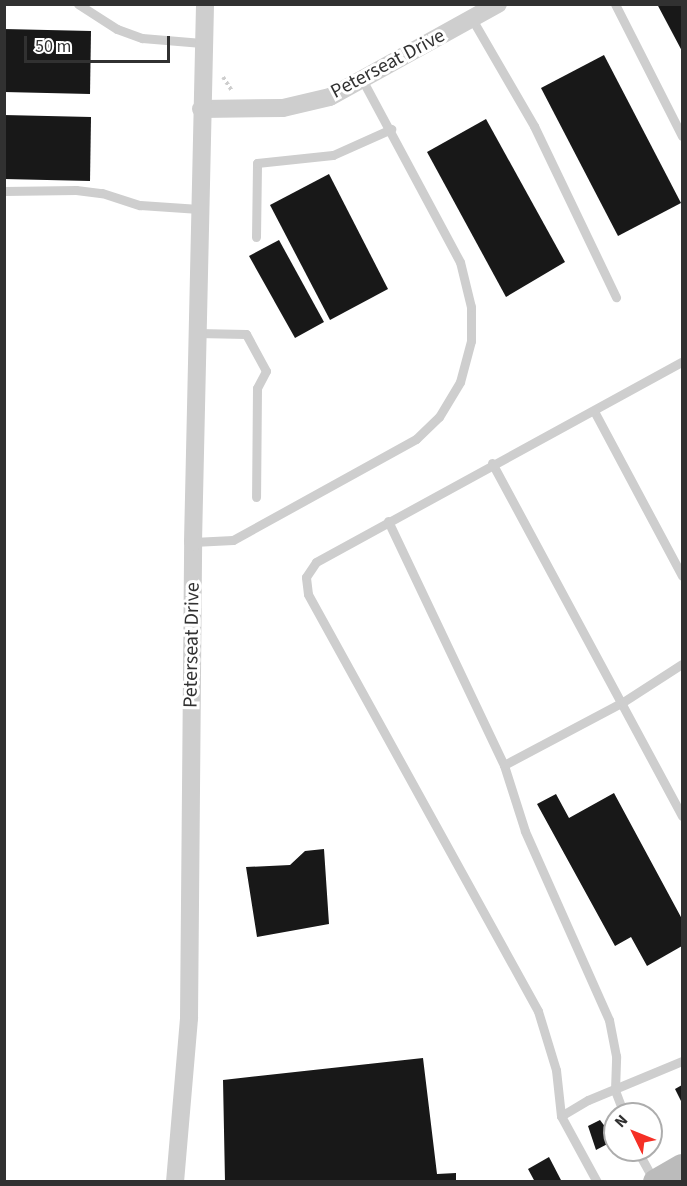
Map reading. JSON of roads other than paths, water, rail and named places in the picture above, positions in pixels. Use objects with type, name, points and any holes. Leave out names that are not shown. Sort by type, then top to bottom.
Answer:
[{"type":"street","name":"Peterseat Drive","points":[[175,1182],[189,1018],[196,333],[202,43],[205,4]]},
{"type":"street","name":"Peterseat Drive","points":[[201,109],[307,104],[363,81],[498,4]]},
{"type":"street","points":[[656,1182],[682,1167]]},
{"type":"lane","points":[[78,4],[117,28],[142,38],[202,43]]},
{"type":"lane","points":[[615,4],[682,136]]},
{"type":"lane","points":[[472,19],[534,126],[616,297]]},
{"type":"lane","points":[[193,542],[233,540],[416,439],[439,417],[460,382],[471,341],[471,318],[460,262],[391,129],[363,81]]},
{"type":"lane","points":[[256,237],[257,164],[333,155],[391,129]]},
{"type":"lane","points":[[4,191],[76,190],[102,193],[140,205],[199,210]]},
{"type":"lane","points":[[196,333],[246,334],[266,371],[257,388],[256,497]]},
{"type":"lane","points":[[597,1182],[561,1116],[556,1070],[538,1011],[308,594],[306,577],[316,562],[492,463],[594,411],[682,362]]},
{"type":"lane","points":[[594,411],[682,576]]},
{"type":"lane","points":[[492,463],[623,702],[682,816]]},
{"type":"lane","points":[[388,521],[504,765],[525,831],[609,1020],[616,1056],[615,1090],[620,1102]]},
{"type":"lane","points":[[504,765],[623,702],[682,664]]},
{"type":"lane","points":[[561,1116],[588,1100],[682,1061]]},
{"type":"lane","points":[[645,1162],[656,1182]]}]
